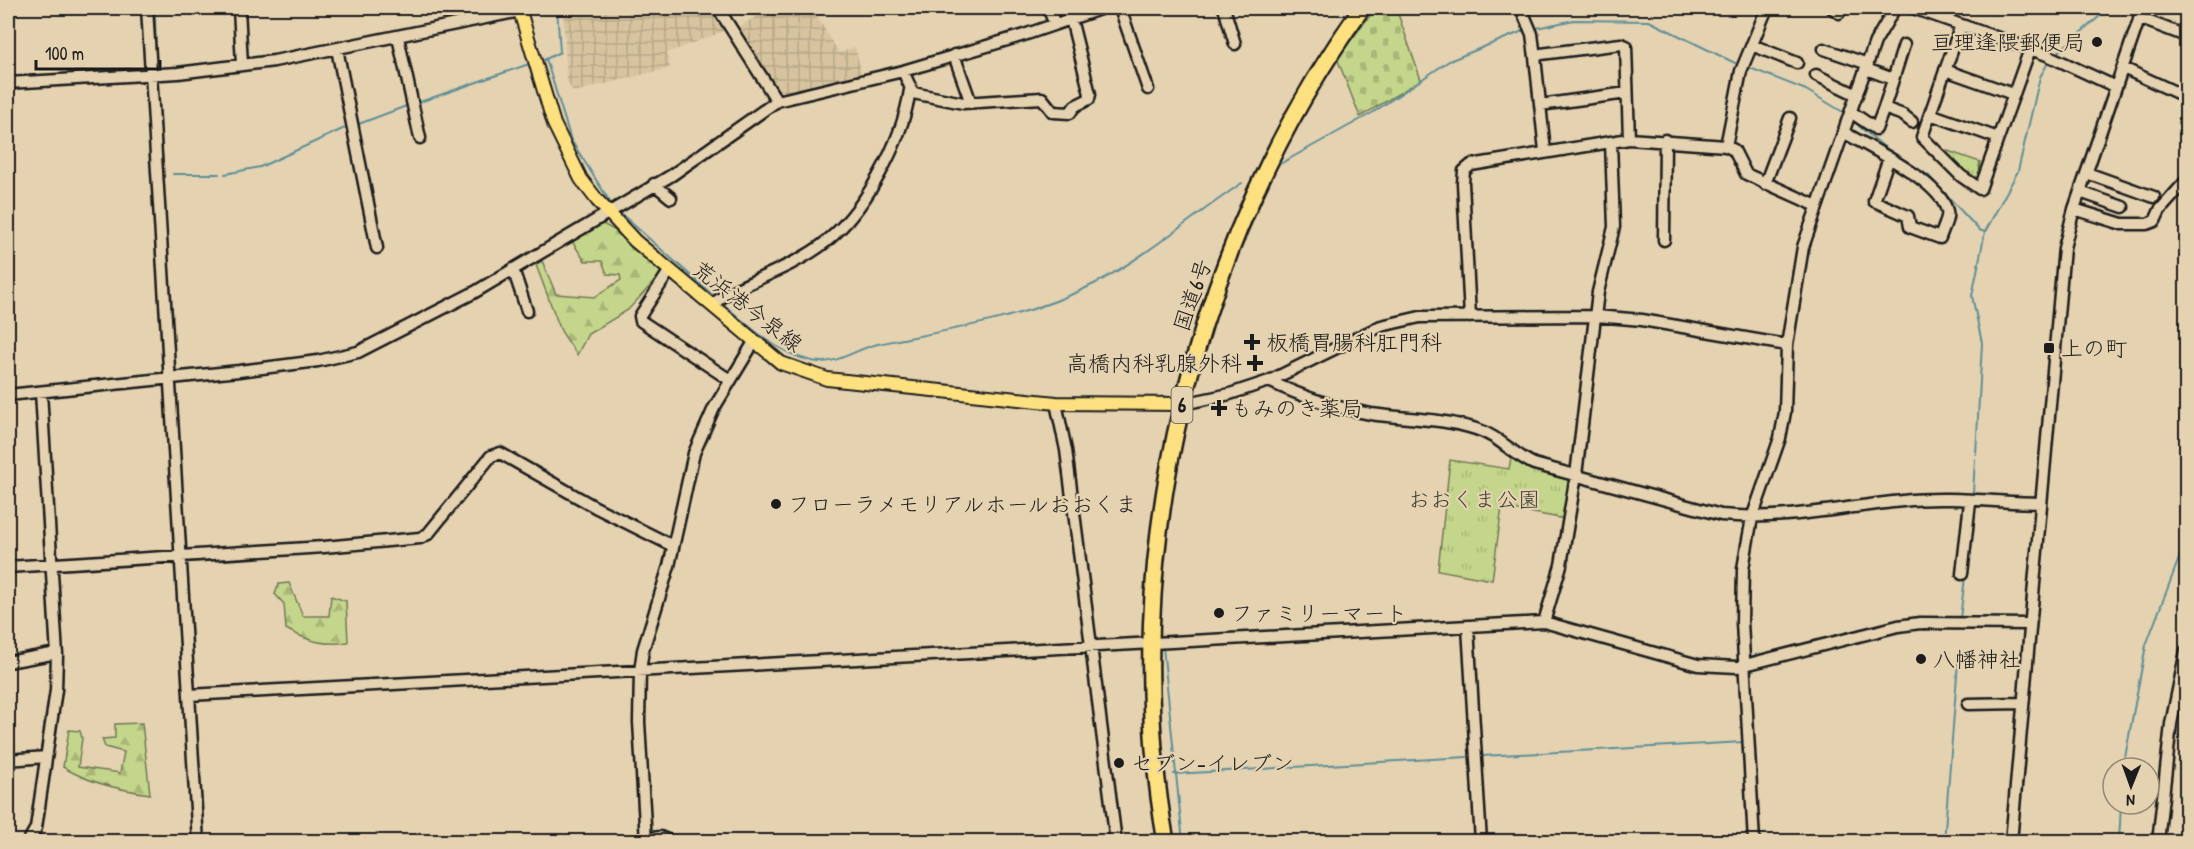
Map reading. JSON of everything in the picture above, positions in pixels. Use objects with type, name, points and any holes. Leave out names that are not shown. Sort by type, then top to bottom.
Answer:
[{"type":"highway","name":"国道6号","points":[[1166,842],[1153,707],[1152,643],[1161,520],[1183,404],[1218,284],[1260,177],[1305,94],[1362,8]]},
{"type":"main road","name":"荒浜港今泉線","points":[[519,9],[554,124],[581,178],[607,212],[635,241],[754,342],[792,369],[827,379],[1056,404],[1183,404]]},
{"type":"street","points":[[147,8],[198,842]]},
{"type":"street","points":[[239,8],[242,65]]},
{"type":"street","points":[[718,8],[777,101]]},
{"type":"street","points":[[1048,8],[1055,24]]},
{"type":"street","points":[[8,395],[318,361],[358,352],[394,336],[513,269],[654,184],[777,101],[903,71],[1103,8]]},
{"type":"street","points":[[1120,8],[1148,90]]},
{"type":"street","points":[[1224,8],[1235,44]]},
{"type":"street","points":[[1521,8],[1532,34],[1545,151]]},
{"type":"street","points":[[1726,146],[1741,71],[1767,8]]},
{"type":"street","points":[[1754,842],[1745,664],[1743,568],[1752,518],[1780,438],[1785,412],[1787,345],[1797,275],[1817,206],[1875,42],[1895,8]]},
{"type":"street","points":[[1913,8],[2030,49],[2116,87]]},
{"type":"street","points":[[8,83],[150,74],[242,65],[398,37],[519,9]]},
{"type":"street","points":[[2011,842],[2064,248],[2074,209],[2141,13],[2187,36]]},
{"type":"street","points":[[910,90],[927,96],[971,103],[1042,98],[1050,109],[1058,114],[1070,113],[1075,106],[1089,99],[1090,87],[1071,19]]},
{"type":"street","points":[[1961,25],[1922,137],[1961,176],[1980,189],[2030,49]]},
{"type":"street","points":[[398,37],[420,138]]},
{"type":"street","points":[[1535,57],[1621,44],[1626,46],[1629,139]]},
{"type":"street","points":[[1752,45],[1797,63]]},
{"type":"street","points":[[1851,112],[1876,129],[1904,45]]},
{"type":"street","points":[[337,49],[376,248]]},
{"type":"street","points":[[1824,49],[1893,79]]},
{"type":"street","points":[[954,55],[971,103]]},
{"type":"street","points":[[2123,68],[2187,97]]},
{"type":"street","points":[[1945,70],[2013,94]]},
{"type":"street","points":[[712,305],[725,295],[819,247],[834,234],[863,198],[895,147],[910,90],[903,71]]},
{"type":"street","points":[[1816,75],[1857,94]]},
{"type":"street","points":[[1540,105],[1627,93]]},
{"type":"street","points":[[1884,108],[1903,115],[1912,122]]},
{"type":"street","points":[[1930,114],[1998,138]]},
{"type":"street","points":[[1765,184],[1790,118]]},
{"type":"street","points":[[1843,132],[1914,173],[1946,208],[1947,216],[1940,238],[1910,227],[1908,216],[1874,201],[1888,158]]},
{"type":"street","points":[[1470,317],[1464,171],[1471,165],[1629,139],[1726,146],[1734,150],[1746,174],[1817,206]]},
{"type":"street","points":[[1664,240],[1665,140]]},
{"type":"street","points":[[1544,622],[1561,565],[1576,475],[1598,292],[1614,227],[1611,142]]},
{"type":"street","points":[[2087,172],[2154,197]]},
{"type":"street","points":[[2074,209],[2122,224],[2147,224],[2155,221],[2160,210],[2187,181]]},
{"type":"street","points":[[654,184],[671,198]]},
{"type":"street","points":[[2080,192],[2123,207]]},
{"type":"street","points":[[513,269],[526,311]]},
{"type":"street","points":[[670,270],[640,316],[641,321],[730,380]]},
{"type":"street","points":[[1183,404],[1230,394],[1269,381],[1381,326],[1420,317],[1596,316],[1642,320],[1787,345]]},
{"type":"street","points":[[645,839],[639,722],[640,671],[643,650],[673,546],[694,453],[714,408],[754,342]]},
{"type":"street","points":[[1269,381],[1350,409],[1475,428],[1496,437],[1522,459],[1721,514],[1752,518],[1814,514],[1904,500],[2040,503]]},
{"type":"street","points":[[31,841],[36,828],[56,690],[57,653],[41,392]]},
{"type":"street","points":[[1056,404],[1066,450],[1116,842]]},
{"type":"street","points":[[8,567],[420,538],[428,534],[491,456],[500,453],[605,512],[673,546]]},
{"type":"street","points":[[1962,574],[1970,502]]},
{"type":"street","points":[[189,695],[1544,622],[1698,665],[1725,668],[1898,626],[1920,623],[2029,624]]},
{"type":"street","points":[[1468,627],[1481,842]]},
{"type":"street","points":[[2158,842],[2170,724],[2187,651]]},
{"type":"street","points":[[8,662],[57,653]]},
{"type":"street","points":[[1968,704],[2022,703]]},
{"type":"street","points":[[8,760],[45,757]]},
{"type":"street","points":[[621,842],[660,837],[672,842]]},
{"type":"shaded area","points":[[563,8],[712,8],[727,30],[667,53],[670,68],[573,92],[567,82]]},
{"type":"shaded area","points":[[770,8],[812,8],[839,53],[855,47],[862,75],[788,92],[776,89],[737,28]]},
{"type":"green space","points":[[1376,8],[1396,8],[1421,80],[1360,117],[1337,58]]},
{"type":"green space","points":[[1942,149],[1980,162],[1979,167],[1982,169],[1980,179],[1973,181]]},
{"type":"green space","points":[[601,223],[614,230],[662,273],[628,310],[588,334],[577,355],[561,331],[536,265],[542,261],[556,294],[595,297],[621,280],[620,275],[607,274],[602,261],[585,261],[571,240]]},
{"type":"green space","name":"おおくま公園","points":[[1511,458],[1530,468],[1570,480],[1565,519],[1502,507],[1492,580],[1438,570],[1450,460],[1509,469]]},
{"type":"green space","points":[[289,583],[303,616],[329,616],[331,596],[346,601],[348,642],[316,642],[286,629],[284,604],[275,594],[279,584]]},
{"type":"green space","points":[[142,723],[150,794],[105,785],[63,767],[69,730],[80,731],[82,738],[78,767],[120,773],[124,752],[105,747],[102,739],[115,738],[115,724]]},
{"type":"waterway","points":[[155,8],[156,68]]},
{"type":"waterway","points":[[544,60],[560,52],[557,8]]},
{"type":"waterway","points":[[2056,54],[2109,8]]},
{"type":"waterway","points":[[1532,29],[1574,20],[1649,21],[1735,63]]},
{"type":"waterway","points":[[1280,164],[1372,113],[1449,61],[1523,31]]},
{"type":"waterway","points":[[546,59],[571,140],[610,202]]},
{"type":"waterway","points":[[1854,122],[1883,146],[1928,175],[1979,230],[1985,232],[2018,171],[2040,77],[2049,61]]},
{"type":"waterway","points":[[417,103],[529,64]]},
{"type":"waterway","points":[[1750,68],[1806,90],[1843,112]]},
{"type":"waterway","points":[[157,80],[163,166]]},
{"type":"waterway","points":[[356,125],[409,105]]},
{"type":"waterway","points":[[225,174],[260,167],[347,127]]},
{"type":"waterway","points":[[173,174],[219,174]]},
{"type":"waterway","points":[[722,303],[773,344],[796,356],[817,362],[827,362],[869,346],[989,321],[1043,306],[1070,295],[1096,283],[1134,260],[1242,183]]},
{"type":"waterway","points":[[619,212],[715,297]]},
{"type":"waterway","points":[[1976,454],[1982,343],[1972,296],[1985,232]]},
{"type":"waterway","points":[[1973,494],[1975,459]]},
{"type":"waterway","points":[[2125,756],[2146,645],[2186,540]]},
{"type":"waterway","points":[[1960,619],[1965,577]]},
{"type":"waterway","points":[[1948,618],[1960,618]]},
{"type":"waterway","points":[[1749,657],[1871,628]]},
{"type":"waterway","points":[[1163,647],[1183,842]]},
{"type":"waterway","points":[[1944,842],[1958,662]]},
{"type":"waterway","points":[[1482,756],[1744,742]]},
{"type":"waterway","points":[[1174,774],[1467,757]]},
{"type":"waterway","points":[[198,764],[204,842]]},
{"type":"waterway","points":[[2119,842],[2120,816]]},
{"type":"place","name":"亘理逢隈郵便局","points":[[2097,42]]},
{"type":"place","name":"板橋胃腸科肛門科","points":[[1252,342]]},
{"type":"place","name":"上の町","points":[[2049,348]]},
{"type":"place","name":"高橋内科乳腺外科","points":[[1255,363]]},
{"type":"place","name":"もみのき薬局","points":[[1219,408]]},
{"type":"place","name":"フローラメモリアルホールおおくま","points":[[776,504]]},
{"type":"place","name":"ファミリーマート","points":[[1219,613]]},
{"type":"place","name":"八幡神社","points":[[1921,659]]},
{"type":"place","name":"セブン-イレブン","points":[[1119,763]]}]
